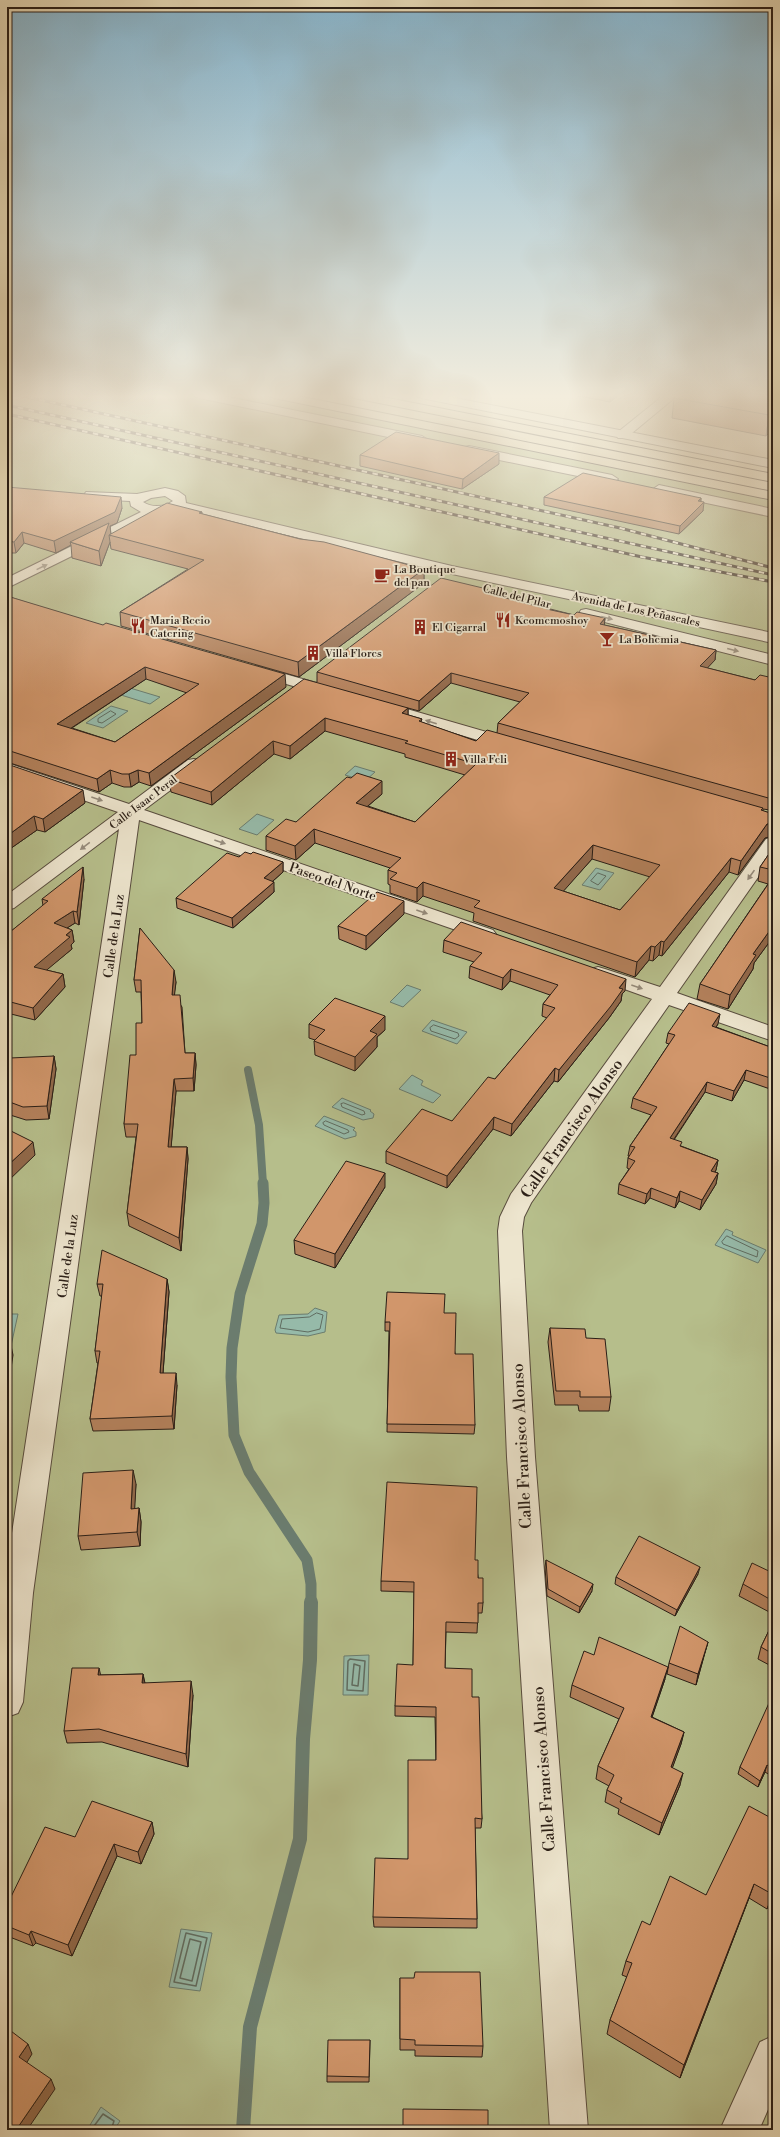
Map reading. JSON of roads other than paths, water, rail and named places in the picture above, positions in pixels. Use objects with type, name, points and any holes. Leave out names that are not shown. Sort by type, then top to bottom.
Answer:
[{"type":"street","points":[[88,495],[138,498],[148,495]]},
{"type":"street","points":[[7,584],[156,510],[176,505],[180,499],[173,495]]},
{"type":"street","points":[[687,495],[773,512]]},
{"type":"street","points":[[138,498],[138,505],[156,510]]},
{"type":"street","name":"Avenida de Los Peñascales","points":[[176,505],[452,570],[773,638]]},
{"type":"street","points":[[433,584],[452,570]]},
{"type":"street","name":"Calle del Pilar","points":[[452,570],[463,582],[773,660]]},
{"type":"street","points":[[246,668],[346,696]]},
{"type":"street","points":[[286,696],[321,670]]},
{"type":"street","points":[[377,706],[522,748]]},
{"type":"street","name":"Calle Isaac Peral","points":[[7,904],[205,756]]},
{"type":"street","name":"Paseo del Norte","points":[[7,768],[500,939]]},
{"type":"street","name":"Calle de la Luz","points":[[7,1702],[13,1588],[130,811]]},
{"type":"street","name":"Calle Francisco Alonso","points":[[568,2130],[521,1457],[510,1231],[512,1216],[520,1200],[773,843]]},
{"type":"street","points":[[583,968],[773,1034]]},
{"type":"street","points":[[739,2130],[773,2055]]},
{"type":"water","points":[[130,688],[160,697],[150,704],[121,695]]},
{"type":"water","points":[[111,706],[128,711],[103,728],[86,723]]},
{"type":"water","points":[[355,766],[375,772],[365,781],[345,775]]},
{"type":"water","points":[[257,814],[274,820],[257,835],[239,829]]},
{"type":"water","points":[[596,868],[614,873],[600,890],[582,885]]},
{"type":"water","points":[[407,985],[421,990],[403,1007],[390,1002]]},
{"type":"water","points":[[432,1020],[467,1032],[457,1044],[422,1031]]},
{"type":"water","points":[[412,1075],[423,1081],[421,1085],[441,1095],[433,1103],[399,1089]]},
{"type":"water","points":[[342,1098],[371,1110],[370,1111],[374,1114],[373,1118],[363,1120],[332,1107]]},
{"type":"water","points":[[324,1116],[355,1128],[353,1130],[356,1132],[356,1136],[345,1139],[315,1126]]},
{"type":"water","points":[[726,1229],[733,1232],[732,1235],[766,1250],[758,1263],[715,1245]]},
{"type":"water","points":[[315,1308],[327,1312],[325,1332],[308,1336],[276,1333],[275,1330],[279,1315],[308,1314]]},
{"type":"water","points":[[7,1314],[18,1314],[11,1346],[7,1346]]},
{"type":"water","points":[[369,1655],[368,1695],[343,1695],[344,1656]]},
{"type":"water","points":[[181,1929],[212,1933],[200,1991],[169,1987]]},
{"type":"water","points":[[101,2107],[120,2121],[114,2130],[87,2130]]},
{"type":"waterway","points":[[248,1070],[259,1125],[263,1184]]},
{"type":"waterway","points":[[263,1183],[264,1203],[262,1224],[240,1294],[232,1348],[231,1377],[234,1435],[249,1472],[307,1560],[311,1584],[311,1602]]},
{"type":"waterway","points":[[243,2130],[250,2027],[300,1839],[303,1739],[310,1660],[311,1602]]},
{"type":"railway","points":[[365,495],[642,557],[773,582]]},
{"type":"railway","points":[[411,495],[773,575]]},
{"type":"railway","points":[[469,495],[620,528],[773,568]]},
{"type":"place","name":"La Boutique del pan","points":[[382,575]]},
{"type":"place","name":"Kcomemoshoy","points":[[503,620]]},
{"type":"place","name":"Maria Recio Catering","points":[[138,626]]},
{"type":"place","name":"El Cigarral","points":[[420,627]]},
{"type":"place","name":"La Bohemia","points":[[607,639]]},
{"type":"place","name":"Villa Flores","points":[[313,653]]},
{"type":"place","name":"Villa Feli","points":[[451,759]]}]
